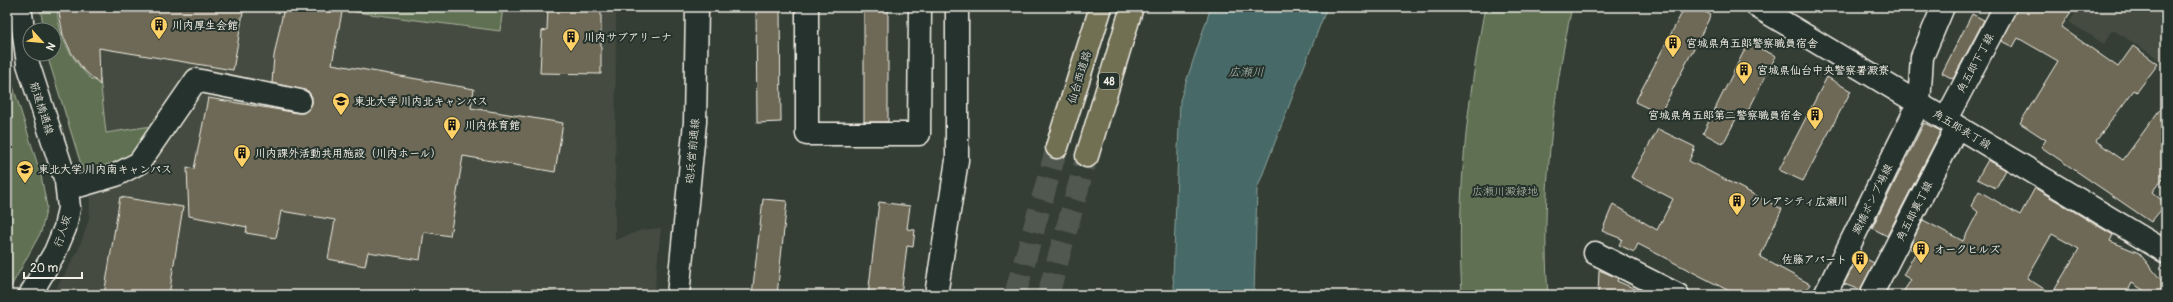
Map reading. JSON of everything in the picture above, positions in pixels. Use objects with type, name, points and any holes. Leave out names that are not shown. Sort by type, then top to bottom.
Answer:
[{"type":"highway","name":"仙台西道路","points":[[1057,148],[1100,7]]},
{"type":"highway","name":"48","points":[[1086,156],[1132,7]]},
{"type":"street","name":"筋違橋通線","points":[[20,7],[28,64],[67,187],[69,208]]},
{"type":"street","name":"砲兵営前通線","points":[[678,295],[695,122],[697,7]]},
{"type":"street","points":[[807,7],[807,134],[919,134],[920,7]]},
{"type":"street","points":[[936,295],[957,160],[956,7]]},
{"type":"street","name":"角五郎表丁線","points":[[1758,7],[2166,252]]},
{"type":"street","points":[[1919,103],[1922,57],[1943,7]]},
{"type":"street","name":"角五郎下丁線","points":[[1952,123],[2005,7]]},
{"type":"street","points":[[67,187],[82,185],[116,175],[139,163],[196,80],[300,101]]},
{"type":"street","name":"澱橋ポンプ場線","points":[[1825,295],[1919,103]]},
{"type":"street","name":"角五郎裏丁線","points":[[1871,295],[1952,123]]},
{"type":"street","name":"行人坂","points":[[30,295],[55,252],[65,228],[69,208]]},
{"type":"street","points":[[1595,253],[1678,295]]},
{"type":"shaded area","name":"東北大学 川内北キャンパス","points":[[40,7],[616,7],[615,240],[642,230],[661,228],[654,295],[53,295],[77,252],[83,237],[89,219],[90,199],[49,62],[62,62],[62,22],[43,22]]},
{"type":"shaded area","points":[[2080,7],[2166,7],[2166,59],[2164,62],[2113,30],[2104,44],[2069,22]]},
{"type":"green space","points":[[40,7],[57,7],[59,22],[43,22]]},
{"type":"green space","points":[[355,7],[503,7],[500,31],[355,12]]},
{"type":"green space","name":"広瀬川澱緑地","points":[[1485,7],[1572,7],[1559,77],[1550,150],[1546,224],[1548,295],[1462,295],[1461,222],[1464,150],[1473,78]]},
{"type":"green space","points":[[62,35],[72,56],[92,80],[100,78],[106,133],[158,125],[133,159],[85,177],[49,62],[62,62]]},
{"type":"green space","name":"東北大学 川内南キャンパス","points":[[7,61],[12,83],[41,175],[47,207],[41,232],[7,294]]},
{"type":"green space","points":[[534,289],[573,295],[510,295]]},
{"type":"water","name":"広瀬川","points":[[1211,7],[1327,7],[1257,189],[1254,295],[1175,295],[1173,277],[1180,100]]},
{"type":"building","name":"川内厚生会館","points":[[58,7],[244,7],[233,70],[99,48],[100,85],[82,68],[71,52],[63,35],[62,22],[61,22]]},
{"type":"building","points":[[284,7],[343,7],[332,64],[474,89],[471,108],[563,123],[555,172],[463,156],[450,236],[424,232],[420,260],[368,252],[365,266],[328,259],[335,220],[281,211],[276,238],[246,233],[247,227],[189,216],[187,167],[194,169],[208,98],[298,113],[304,113],[312,104],[312,97],[308,91],[272,83],[274,56]]},
{"type":"building","name":"川内サブアリーナ","points":[[548,7],[601,7],[601,74],[540,73],[542,31],[547,30]]},
{"type":"building","points":[[756,7],[780,7],[781,122],[757,123]]},
{"type":"building","points":[[864,7],[888,7],[888,122],[864,122]]},
{"type":"building","name":"宮城県角五郎警察職員宿舎","points":[[1685,7],[1696,7],[1711,15],[1660,114],[1635,102]]},
{"type":"building","points":[[2017,7],[2074,7],[2061,27],[2118,67],[2133,46],[2158,64],[2137,92],[2134,90],[2096,141],[2123,160],[2166,101],[2166,174],[2152,192],[2166,204],[2151,222],[2041,147],[2046,140],[2020,123],[2058,61],[2018,38],[2013,47],[2001,41]]},
{"type":"building","points":[[1972,14],[1984,20],[1953,79],[1942,73]]},
{"type":"building","name":"宮城県仙台中央警察署澱寮","points":[[1748,43],[1776,56],[1746,115],[1739,113],[1723,144],[1703,133]]},
{"type":"building","name":"宮城県角五郎第二警察職員宿舎","points":[[1827,77],[1851,91],[1803,181],[1779,170]]},
{"type":"building","points":[[1924,123],[1941,131],[1887,236],[1872,228]]},
{"type":"building","name":"クレアシティ広瀬川","points":[[1658,129],[1695,147],[1689,161],[1782,209],[1760,257],[1810,284],[1804,295],[1737,295],[1638,244],[1634,252],[1619,245],[1622,239],[1602,231],[1613,204],[1657,230],[1673,199],[1631,177]]},
{"type":"building","points":[[1988,160],[2006,170],[1996,188],[1977,179]]},
{"type":"building","points":[[2035,188],[2113,235],[2110,241],[2139,253],[2166,286],[2166,295],[2151,295],[2132,283],[2126,295],[1901,295],[1911,280],[1903,275],[1916,252],[1909,248],[1923,220],[1963,241],[1978,212],[1971,206],[1979,191],[2020,215]],"holes":[[[2052,234],[2079,249],[2052,294],[2027,278]]]},
{"type":"building","points":[[120,197],[183,207],[169,295],[104,295]]},
{"type":"building","points":[[763,199],[787,201],[777,295],[752,295]]},
{"type":"building","points":[[879,202],[910,206],[907,229],[915,230],[913,247],[907,246],[901,295],[868,295]]},
{"type":"building","name":"佐藤アパート","points":[[1859,255],[1874,263],[1860,290],[1844,284]]},
{"type":"building","points":[[1599,270],[1618,278],[1617,281],[1649,295],[1598,295]]},
{"type":"tunnel","points":[[1015,295],[1057,147]]},
{"type":"tunnel","points":[[1048,295],[1087,156]]},
{"type":"place","name":"川内厚生会館","points":[[159,40]]},
{"type":"place","name":"川内サブアリーナ","points":[[571,52]]},
{"type":"place","name":"宮城県角五郎警察職員宿舎","points":[[1673,58]]},
{"type":"place","name":"宮城県仙台中央警察署澱寮","points":[[1744,85]]},
{"type":"place","name":"東北大学 川内北キャンパス","points":[[341,116]]},
{"type":"place","name":"宮城県角五郎第二警察職員宿舎","points":[[1815,130]]},
{"type":"place","name":"川内体育館","points":[[452,140]]},
{"type":"place","name":"川内課外活動共用施設（川内ホール）","points":[[242,168]]},
{"type":"place","name":"東北大学 川内南キャンパス","points":[[25,184]]},
{"type":"place","name":"クレアシティ広瀬川","points":[[1737,216]]},
{"type":"place","name":"オークヒルズ","points":[[1921,264]]},
{"type":"place","name":"佐藤アパート","points":[[1860,274]]}]
